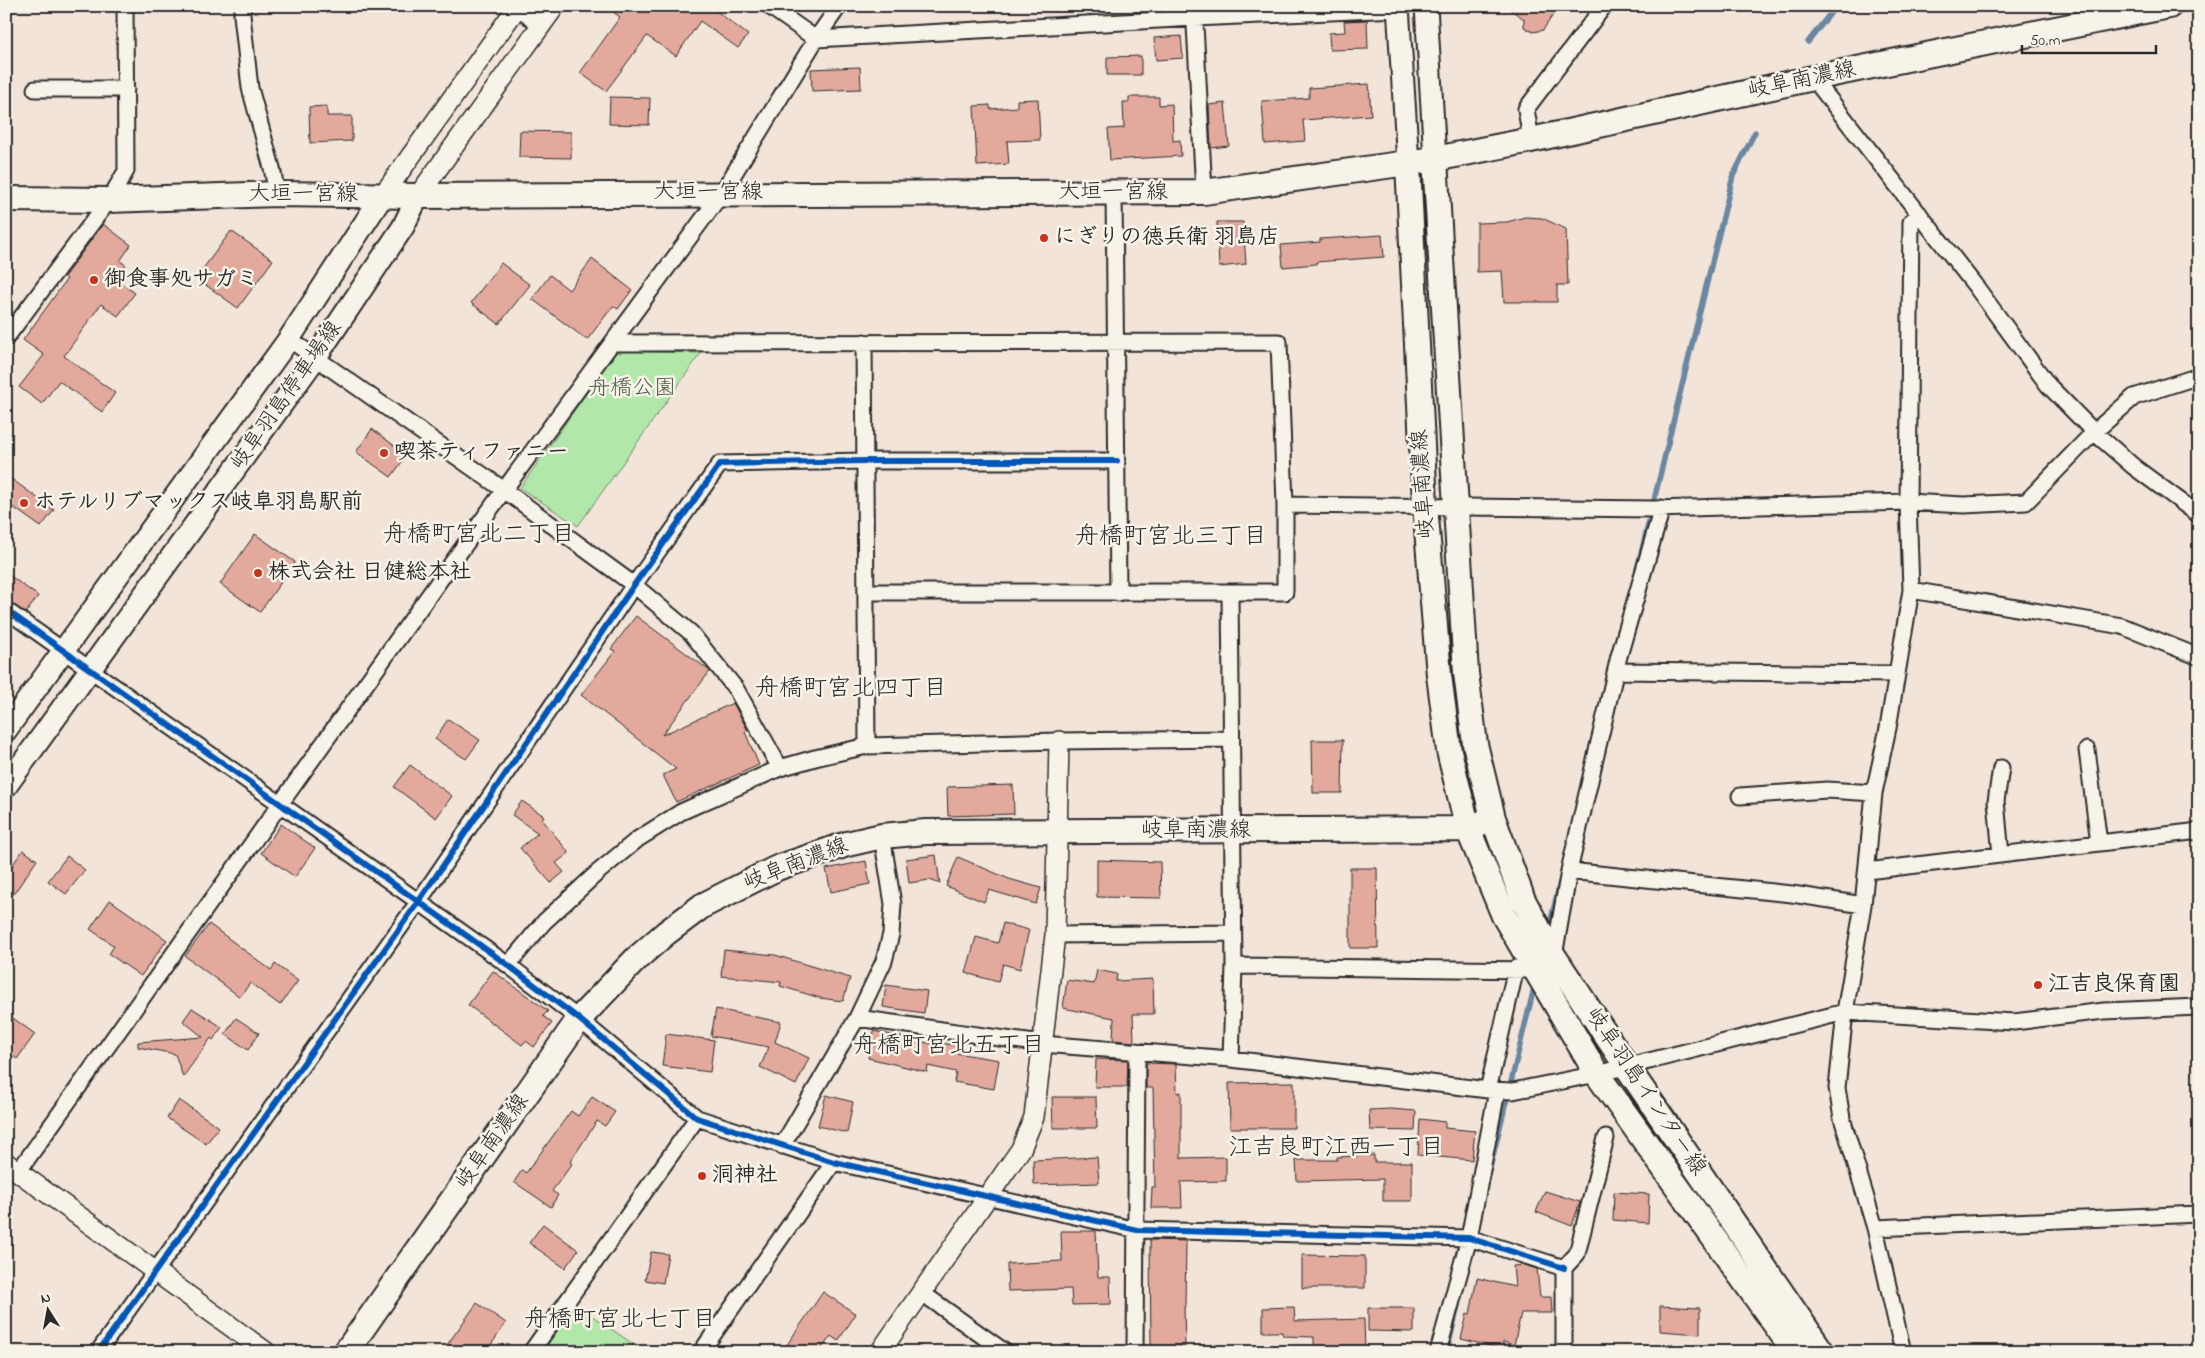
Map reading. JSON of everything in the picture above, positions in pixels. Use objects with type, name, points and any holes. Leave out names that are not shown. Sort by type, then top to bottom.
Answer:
[{"type":"main road","points":[[1426,6],[1435,159]]},
{"type":"main road","name":"岐阜南濃線","points":[[1468,829],[1449,751],[1439,675],[1425,505],[1408,164],[1531,140],[1813,78],[2169,6]]},
{"type":"main road","points":[[1398,8],[1408,164]]},
{"type":"main road","name":"岐阜南濃線","points":[[346,1352],[579,1019],[636,959],[666,933],[702,906],[777,868],[847,844],[882,836],[926,832],[1057,830],[1231,832],[1468,829],[1493,818],[1475,744],[1466,673],[1435,159]]},
{"type":"main road","name":"大垣一宮線","points":[[6,199],[109,200],[277,194],[418,196],[1204,192],[1408,164]]},
{"type":"main road","name":"岐阜羽島停車場線","points":[[6,730],[288,339],[383,195]]},
{"type":"main road","name":"岐阜羽島停車場線","points":[[6,786],[316,357],[403,227],[418,196]]},
{"type":"main road","name":"岐阜羽島インター線","points":[[1493,818],[1523,900],[1538,963],[1598,1074],[1795,1352]]},
{"type":"main road","name":"岐阜羽島インター線","points":[[1468,829],[1504,916],[1538,963],[1627,1067],[1822,1352]]},
{"type":"street","points":[[6,338],[109,200],[126,171],[125,6]]},
{"type":"street","points":[[243,6],[242,15],[250,88],[272,168],[277,194]]},
{"type":"street","points":[[418,196],[555,6]]},
{"type":"street","points":[[768,6],[816,39],[1195,12],[1398,8]]},
{"type":"street","points":[[266,1352],[12,1167],[279,804],[504,490],[722,193],[816,39],[839,6]]},
{"type":"street","points":[[1531,140],[1526,109],[1604,6]]},
{"type":"street","points":[[383,195],[517,7],[542,25]]},
{"type":"street","points":[[1195,12],[1204,192]]},
{"type":"street","points":[[1813,78],[1978,288],[2048,385],[2094,432],[2134,467],[2199,515]]},
{"type":"street","points":[[34,89],[126,89]]},
{"type":"street","points":[[1114,193],[1118,593]]},
{"type":"street","points":[[1902,1352],[1875,1228],[1842,1118],[1837,1088],[1845,1012],[1863,905],[1874,793],[1888,728],[1911,590],[1908,502],[1911,222],[1918,213]]},
{"type":"street","points":[[288,339],[504,490],[634,585],[691,633],[736,688],[780,768]]},
{"type":"street","points":[[864,342],[867,746]]},
{"type":"street","points":[[612,343],[1279,342],[1285,505],[1285,592],[1230,594],[866,592]]},
{"type":"street","points":[[1285,505],[1658,508],[1908,502],[1964,505],[2026,502],[2094,432],[2134,397],[2199,376]]},
{"type":"street","points":[[98,1352],[419,901],[634,585],[720,464],[865,461],[1117,461]]},
{"type":"street","points":[[1438,1352],[1469,1238],[1500,1091],[1538,963],[1569,871],[1616,671],[1658,508]]},
{"type":"street","points":[[1911,590],[2122,626],[2199,657]]},
{"type":"street","points":[[1230,594],[1231,832],[1234,966],[1231,1059]]},
{"type":"street","points":[[6,610],[508,965],[579,1019],[697,1118],[834,1162],[1137,1230],[1469,1238],[1564,1268]]},
{"type":"street","points":[[1616,671],[1896,674]]},
{"type":"street","points":[[508,965],[544,922],[597,873],[638,839],[681,812],[780,768],[867,746],[1231,739]]},
{"type":"street","points":[[880,1352],[1021,1149],[1034,1117],[1055,935],[1059,741]]},
{"type":"street","points":[[2087,750],[2099,843]]},
{"type":"street","points":[[2001,768],[1996,801],[2001,855]]},
{"type":"street","points":[[1740,796],[1827,790],[1874,793]]},
{"type":"street","points":[[1867,871],[2199,832]]},
{"type":"street","points":[[782,1146],[858,1018],[884,961],[892,934],[893,904],[882,836]]},
{"type":"street","points":[[1569,871],[1792,894],[1863,905]]},
{"type":"street","points":[[1055,935],[1233,933]]},
{"type":"street","points":[[1234,966],[1538,963]]},
{"type":"street","points":[[858,1018],[1042,1044],[1231,1059],[1500,1091],[1598,1074],[1845,1012],[2014,1022],[2104,1010],[2199,1007]]},
{"type":"street","points":[[1135,1352],[1137,1051]]},
{"type":"street","points":[[531,1352],[697,1118]]},
{"type":"street","points":[[1564,1352],[1564,1268],[1577,1254],[1606,1138]]},
{"type":"street","points":[[701,1352],[834,1162]]},
{"type":"street","points":[[1875,1228],[2199,1214]]},
{"type":"street","points":[[922,1292],[1005,1352]]},
{"type":"green space","name":"舟橋公園","points":[[616,351],[701,353],[578,526],[520,488]]},
{"type":"green space","points":[[576,1305],[645,1352],[542,1352]]},
{"type":"building","points":[[605,6],[710,6],[748,35],[738,48],[700,21],[676,56],[647,36],[606,91],[580,73],[620,17]]},
{"type":"building","points":[[1505,6],[1559,6],[1543,30],[1533,32],[1524,27],[1524,19]]},
{"type":"building","points":[[1367,20],[1368,49],[1330,50],[1329,33],[1345,32],[1344,21]]},
{"type":"building","points":[[1181,36],[1183,58],[1156,60],[1154,38]]},
{"type":"building","points":[[1141,56],[1141,75],[1107,75],[1107,57]]},
{"type":"building","points":[[860,67],[861,89],[812,91],[811,69]]},
{"type":"building","points":[[1369,84],[1371,115],[1303,120],[1305,141],[1265,144],[1262,101],[1309,98],[1309,88]]},
{"type":"building","points":[[610,97],[650,98],[649,125],[609,124]]},
{"type":"building","points":[[1129,97],[1159,97],[1159,105],[1172,104],[1173,141],[1180,140],[1181,156],[1110,160],[1108,129],[1124,128],[1123,102],[1129,102]]},
{"type":"building","points":[[1038,99],[1040,140],[1007,141],[1009,164],[977,166],[974,106],[990,105],[990,109],[1017,107],[1017,100]]},
{"type":"building","points":[[1225,103],[1229,146],[1211,148],[1209,105]]},
{"type":"building","points":[[327,106],[327,116],[352,116],[352,141],[310,143],[309,107]]},
{"type":"building","points":[[520,131],[571,132],[571,158],[519,157]]},
{"type":"building","points":[[1525,217],[1542,218],[1566,229],[1568,285],[1557,285],[1557,302],[1504,302],[1502,271],[1477,272],[1477,223],[1507,222]]},
{"type":"building","points":[[1217,222],[1243,222],[1246,264],[1219,267]]},
{"type":"building","points":[[103,224],[131,245],[120,261],[126,265],[115,279],[135,293],[118,316],[101,304],[64,356],[115,393],[102,412],[59,381],[42,404],[19,387],[44,355],[23,340],[67,279],[64,277]]},
{"type":"building","points":[[231,231],[273,260],[238,308],[196,278]]},
{"type":"building","points":[[1382,235],[1384,257],[1316,262],[1316,264],[1283,267],[1281,245],[1320,242],[1320,239]]},
{"type":"building","points":[[592,259],[632,290],[618,309],[613,306],[587,340],[532,299],[550,275],[569,290]]},
{"type":"building","points":[[501,263],[530,285],[499,324],[471,303]]},
{"type":"building","points":[[372,429],[407,455],[391,477],[356,452]]},
{"type":"building","points":[[6,475],[54,510],[41,527],[6,502]]},
{"type":"building","name":"株式会社 日健総本社","points":[[255,534],[295,562],[260,612],[220,584]]},
{"type":"building","points":[[6,573],[38,596],[26,613],[6,601]]},
{"type":"building","points":[[636,616],[710,671],[662,735],[733,703],[748,731],[745,732],[759,765],[676,802],[663,775],[676,769],[581,695],[615,651],[611,649]]},
{"type":"building","points":[[448,719],[480,740],[466,759],[435,739]]},
{"type":"building","points":[[1312,740],[1343,740],[1342,793],[1313,793]]},
{"type":"building","points":[[410,765],[452,796],[436,818],[394,787]]},
{"type":"building","points":[[1013,785],[1014,814],[948,816],[947,787]]},
{"type":"building","points":[[522,801],[544,816],[542,819],[569,853],[556,863],[564,872],[551,883],[520,848],[538,833],[512,815]]},
{"type":"building","points":[[281,824],[315,848],[295,877],[261,853]]},
{"type":"building","points":[[23,850],[37,860],[6,905],[6,874]]},
{"type":"building","points":[[936,855],[940,884],[930,880],[909,883],[906,859]]},
{"type":"building","points":[[67,856],[85,870],[66,894],[48,881]]},
{"type":"building","points":[[958,857],[1009,879],[1041,888],[1036,904],[989,890],[984,902],[946,886]]},
{"type":"building","points":[[1097,860],[1160,862],[1161,898],[1097,897]]},
{"type":"building","points":[[866,861],[870,884],[831,892],[826,869]]},
{"type":"building","points":[[1350,868],[1377,868],[1378,948],[1350,948]]},
{"type":"building","points":[[110,900],[167,940],[141,976],[109,954],[114,946],[90,929]]},
{"type":"building","points":[[1003,923],[1029,930],[1020,969],[1003,964],[998,982],[966,973],[976,937],[998,943]]},
{"type":"building","points":[[209,924],[271,970],[275,964],[298,981],[280,1005],[250,983],[240,997],[185,956]]},
{"type":"building","points":[[724,950],[775,955],[850,978],[843,1001],[820,998],[780,986],[781,982],[721,976]]},
{"type":"building","points":[[1097,970],[1117,974],[1116,981],[1153,979],[1154,1014],[1133,1014],[1134,1042],[1113,1040],[1114,1018],[1063,1008],[1067,980],[1094,984]]},
{"type":"building","points":[[493,971],[548,1011],[543,1016],[552,1023],[534,1047],[526,1041],[522,1045],[468,1005]]},
{"type":"building","points":[[886,985],[927,991],[924,1013],[883,1007]]},
{"type":"building","points":[[192,1008],[222,1027],[213,1040],[211,1038],[183,1077],[175,1054],[138,1047],[138,1042],[203,1037],[183,1021]]},
{"type":"building","points":[[716,1009],[781,1022],[775,1042],[809,1058],[796,1085],[760,1067],[769,1047],[711,1036]]},
{"type":"building","points":[[6,1013],[35,1034],[17,1059],[6,1051]]},
{"type":"building","points":[[236,1018],[259,1033],[248,1050],[225,1034]]},
{"type":"building","points":[[874,1031],[937,1045],[937,1042],[957,1046],[956,1053],[999,1060],[994,1089],[954,1082],[956,1072],[928,1066],[927,1072],[868,1058]]},
{"type":"building","points":[[666,1034],[714,1040],[710,1072],[662,1066]]},
{"type":"building","points":[[1096,1059],[1128,1060],[1127,1087],[1095,1087]]},
{"type":"building","points":[[1146,1063],[1176,1064],[1177,1093],[1181,1092],[1181,1158],[1226,1157],[1226,1181],[1181,1182],[1182,1208],[1151,1208],[1152,1187],[1155,1187],[1153,1088],[1146,1088]]},
{"type":"building","points":[[1294,1082],[1294,1128],[1230,1128],[1229,1083]]},
{"type":"building","points":[[826,1095],[853,1102],[847,1133],[818,1126]]},
{"type":"building","points":[[592,1097],[615,1112],[605,1126],[597,1121],[570,1162],[572,1164],[552,1191],[558,1195],[551,1207],[514,1182],[522,1170],[526,1173],[571,1111],[578,1116]]},
{"type":"building","points":[[1052,1097],[1096,1097],[1097,1128],[1053,1128]]},
{"type":"building","points":[[179,1100],[219,1127],[206,1144],[167,1118]]},
{"type":"building","points":[[1369,1110],[1416,1111],[1415,1131],[1370,1130]]},
{"type":"building","points":[[1420,1119],[1445,1122],[1445,1128],[1475,1131],[1472,1160],[1418,1155]]},
{"type":"building","points":[[1374,1155],[1374,1162],[1412,1162],[1412,1201],[1383,1201],[1383,1179],[1297,1181],[1296,1160],[1337,1160],[1337,1157]]},
{"type":"building","points":[[1097,1157],[1099,1183],[1034,1185],[1033,1160]]},
{"type":"building","points":[[1545,1191],[1580,1202],[1572,1226],[1536,1212]]},
{"type":"building","points":[[1614,1192],[1649,1194],[1648,1223],[1613,1220]]},
{"type":"building","points":[[543,1224],[578,1250],[565,1268],[529,1243]]},
{"type":"building","points":[[1061,1231],[1096,1231],[1098,1277],[1110,1277],[1111,1304],[1072,1305],[1071,1289],[1008,1291],[1007,1264],[1062,1261]]},
{"type":"building","points":[[1150,1240],[1186,1241],[1185,1347],[1151,1347]]},
{"type":"building","points":[[651,1252],[668,1254],[663,1283],[645,1280]]},
{"type":"building","points":[[1302,1255],[1365,1256],[1365,1288],[1302,1288]]},
{"type":"building","points":[[1525,1265],[1537,1269],[1540,1297],[1551,1297],[1552,1313],[1521,1313],[1514,1345],[1503,1342],[1502,1349],[1461,1339],[1467,1314],[1470,1314],[1477,1278],[1515,1287],[1513,1266]]},
{"type":"building","points":[[823,1292],[856,1314],[838,1341],[831,1336],[819,1352],[782,1352]]},
{"type":"building","points":[[477,1303],[506,1323],[486,1352],[442,1352]]},
{"type":"building","points":[[1660,1306],[1700,1308],[1700,1334],[1660,1331]]},
{"type":"building","points":[[1294,1307],[1295,1321],[1364,1319],[1365,1351],[1322,1352],[1321,1348],[1314,1348],[1314,1337],[1283,1336],[1282,1332],[1263,1332],[1263,1308]]},
{"type":"building","points":[[1368,1308],[1414,1308],[1414,1332],[1368,1331]]},
{"type":"waterway","points":[[1808,42],[1836,6]]},
{"type":"waterway","points":[[1637,570],[1733,176],[1755,132]]},
{"type":"waterway","points":[[1548,932],[1560,882]]},
{"type":"waterway","points":[[1489,1172],[1535,984]]},
{"type":"waterway","points":[[1447,1352],[1458,1305]]},
{"type":"cycle path","points":[[98,1352],[419,901],[634,585],[720,464],[865,461],[1117,461]]},
{"type":"cycle path","points":[[6,610],[508,965],[579,1019],[697,1118],[834,1162],[1137,1230],[1469,1238],[1564,1268]]},
{"type":"place","name":"にぎりの徳兵衛 羽島店","points":[[1044,238]]},
{"type":"place","name":"御食事処サガミ","points":[[94,280]]},
{"type":"place","name":"喫茶ティファニー","points":[[384,453]]},
{"type":"place","name":"ホテルリブマックス岐阜羽島駅前","points":[[24,503]]},
{"type":"place","name":"株式会社 日健総本社","points":[[258,573]]},
{"type":"place","name":"江吉良保育園","points":[[2038,985]]},
{"type":"place","name":"洞神社","points":[[702,1176]]},
{"type":"district","name":"舟橋町宮北二丁目","points":[[479,535]]},
{"type":"district","name":"舟橋町宮北三丁目","points":[[1171,537]]},
{"type":"district","name":"舟橋町宮北四丁目","points":[[851,689]]},
{"type":"district","name":"舟橋町宮北五丁目","points":[[949,1046]]},
{"type":"district","name":"江吉良町江西一丁目","points":[[1336,1148]]},
{"type":"district","name":"舟橋町宮北七丁目","points":[[620,1320]]}]
